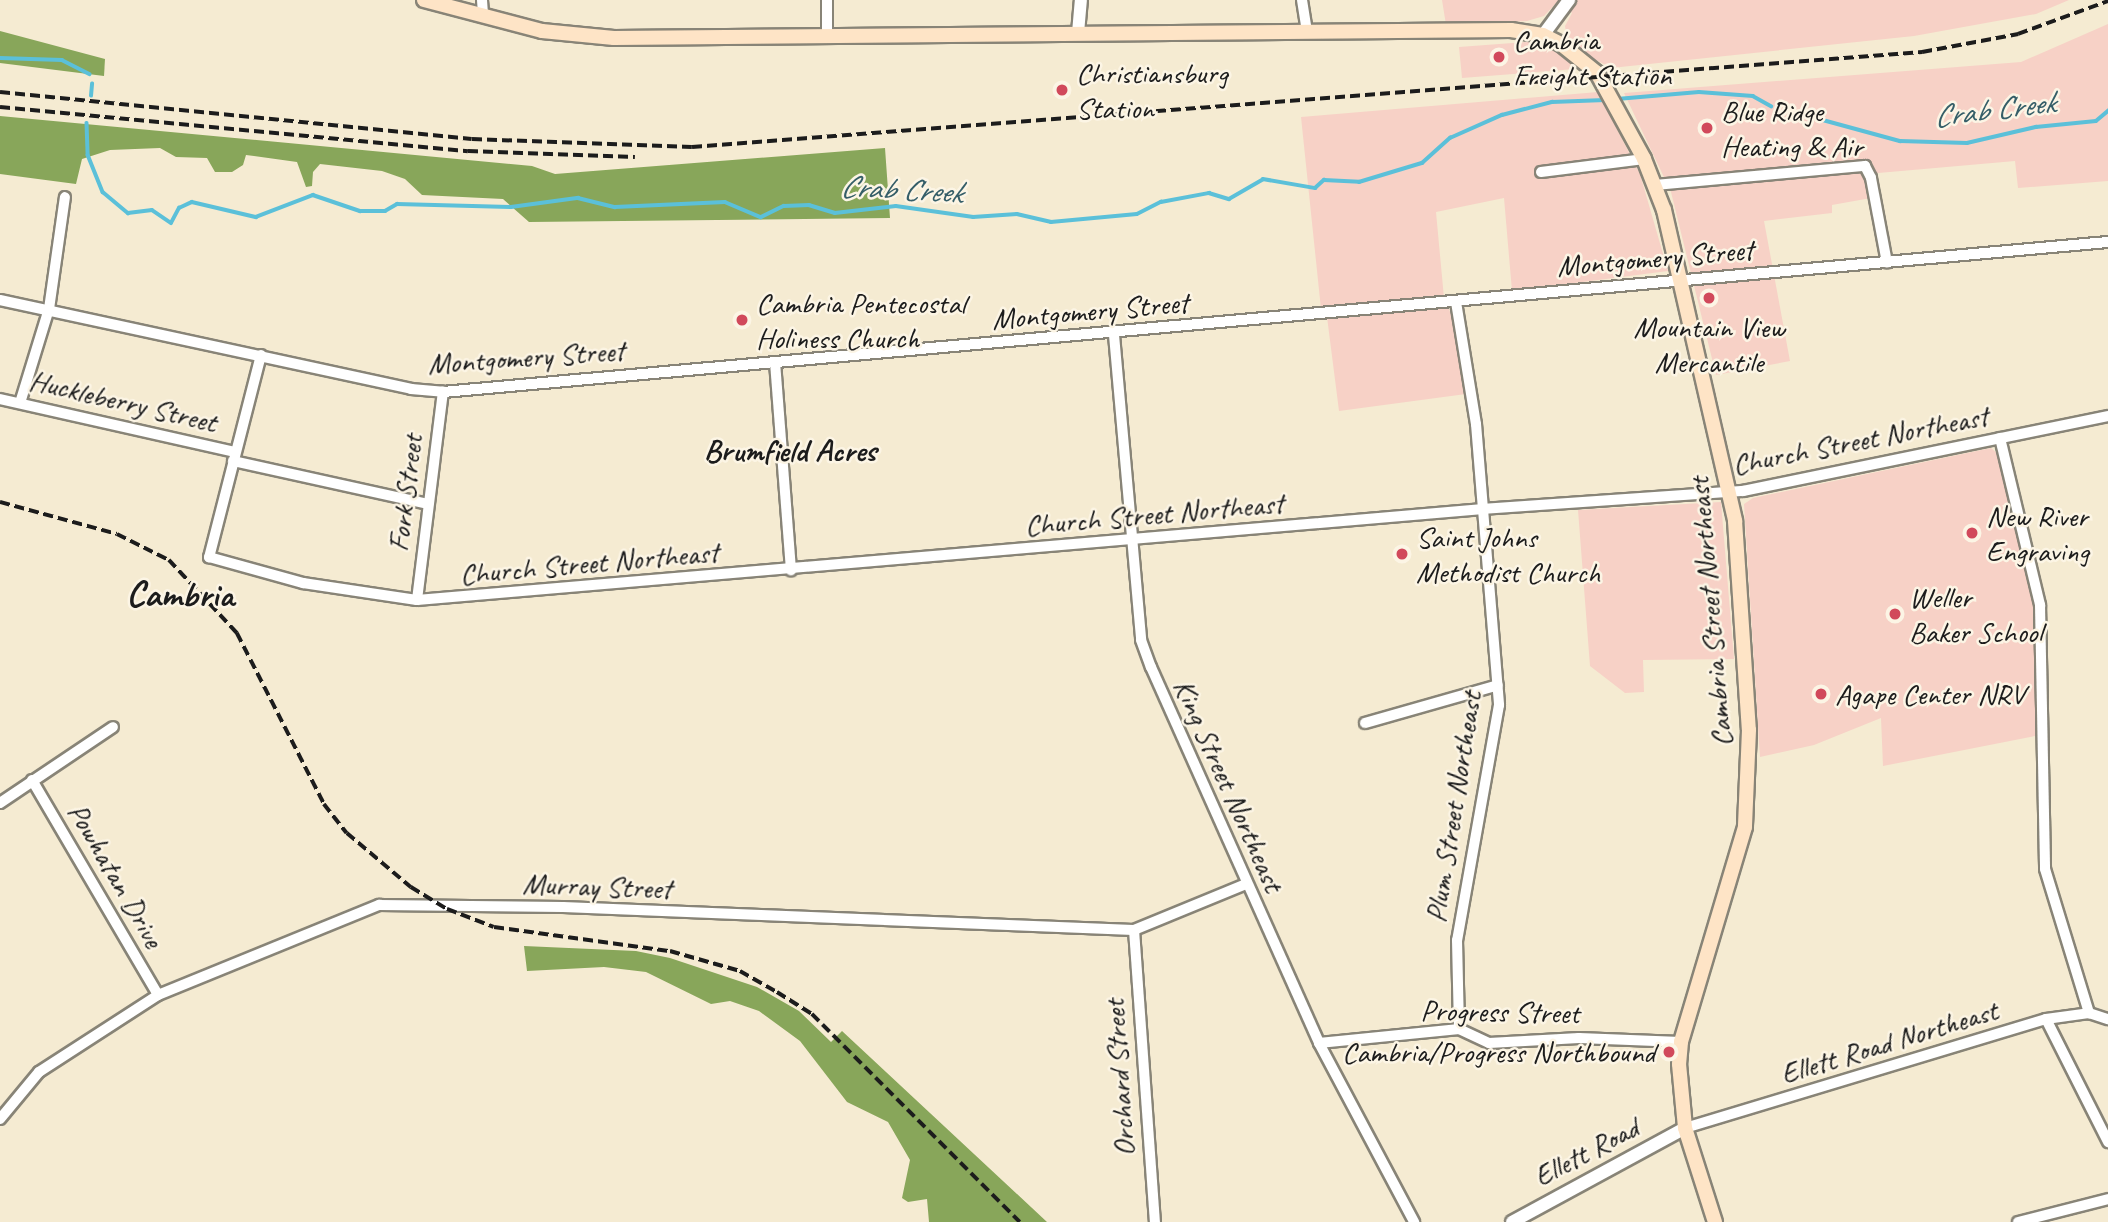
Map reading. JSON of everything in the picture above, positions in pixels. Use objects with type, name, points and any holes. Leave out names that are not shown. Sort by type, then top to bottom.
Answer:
[{"type":"main road","points":[[424,0],[542,31],[614,38],[1511,30],[1543,35]]},
{"type":"main road","name":"Cambria Street Northeast","points":[[1543,35],[1590,67],[1615,99],[1655,185],[1682,280],[1731,492],[1748,707],[1746,809],[1733,877],[1681,1042],[1679,1085],[1685,1128],[1715,1222]]},
{"type":"street","points":[[482,0],[483,16]]},
{"type":"street","points":[[827,0],[827,36]]},
{"type":"street","points":[[1079,33],[1081,0]]},
{"type":"street","points":[[1302,0],[1307,32]]},
{"type":"street","points":[[1543,35],[1569,0]]},
{"type":"street","points":[[1541,172],[1644,159]]},
{"type":"street","points":[[1655,185],[1865,166],[1871,178],[1887,262]]},
{"type":"street","points":[[20,403],[49,309],[65,197]]},
{"type":"street","name":"Montgomery Street","points":[[0,300],[443,392],[1114,335],[2108,242]]},
{"type":"street","name":"Plum Street Northeast","points":[[1456,302],[1483,509],[1499,685],[1496,725],[1457,940],[1459,1030]]},
{"type":"street","name":"King Street Northeast","points":[[1114,335],[1144,649],[1246,884],[1319,1043],[1414,1222]]},
{"type":"street","points":[[234,457],[261,355]]},
{"type":"street","points":[[775,362],[791,570]]},
{"type":"street","name":"Fork Street","points":[[416,600],[443,392]]},
{"type":"street","name":"Huckleberry Street","points":[[0,399],[428,504]]},
{"type":"street","name":"Church Street Northeast","points":[[234,457],[208,551],[212,561],[303,583],[416,600],[1133,541],[1483,509],[1731,492],[2108,415]]},
{"type":"street","points":[[2000,438],[2040,605],[2045,659],[2045,869],[2089,1013]]},
{"type":"street","points":[[1365,723],[1499,685]]},
{"type":"street","points":[[0,803],[113,727]]},
{"type":"street","name":"Powhatan Drive","points":[[32,780],[158,995]]},
{"type":"street","name":"Murray Street","points":[[0,1119],[39,1072],[158,995],[379,905],[563,906],[1135,930],[1246,884]]},
{"type":"street","name":"Orchard Street","points":[[1135,930],[1138,1030],[1155,1222]]},
{"type":"street","name":"Ellett Road Northeast","points":[[1685,1128],[2046,1019],[2089,1013],[2108,1019]]},
{"type":"street","points":[[2046,1019],[2108,1142]]},
{"type":"street","name":"Progress Street","points":[[1319,1043],[1459,1030],[1489,1043],[1579,1038],[1681,1042]]},
{"type":"street","name":"Ellett Road","points":[[1512,1222],[1685,1128]]},
{"type":"street","points":[[2018,1222],[2108,1199]]},
{"type":"shaded area","points":[[1442,0],[2069,0],[2036,14],[1914,36],[1611,68],[1587,55],[1575,69],[1462,78],[1459,47],[1567,39],[1565,26],[1572,13],[1558,1],[1544,16],[1527,21],[1446,25]]},
{"type":"shaded area","points":[[2108,24],[2108,181],[2018,188],[2015,161],[1867,174],[1871,198],[1832,205],[1832,213],[1764,221],[1790,361],[1716,375],[1671,192],[1624,93],[2021,62]]},
{"type":"shaded area","points":[[1598,92],[1640,174],[1668,271],[1512,291],[1504,198],[1436,212],[1444,298],[1454,321],[1466,394],[1339,411],[1326,309],[1321,309],[1301,117]]},
{"type":"shaded area","name":"Weller Baker School","points":[[1991,448],[1999,455],[2037,605],[2040,735],[1883,766],[1881,718],[1814,745],[1760,757],[1744,504],[1753,498]]},
{"type":"shaded area","points":[[1721,502],[1734,659],[1643,660],[1644,692],[1625,693],[1590,666],[1578,510]]},
{"type":"green space","points":[[0,31],[105,59],[104,76],[0,63]]},
{"type":"green space","points":[[0,116],[532,166],[555,174],[885,148],[890,218],[529,222],[503,199],[422,195],[405,179],[382,171],[320,164],[313,172],[312,186],[306,187],[297,162],[246,155],[243,165],[232,172],[215,172],[207,158],[176,157],[160,148],[110,150],[82,159],[76,184],[0,174]]},
{"type":"green space","points":[[524,946],[636,951],[670,958],[757,987],[799,1011],[831,1042],[842,1031],[1047,1222],[929,1222],[927,1199],[908,1202],[902,1198],[910,1160],[888,1122],[847,1102],[800,1041],[759,1011],[730,1001],[711,1004],[646,972],[604,967],[527,971]]},
{"type":"waterway","name":"Crab Creek","points":[[0,58],[62,60],[90,74]]},
{"type":"waterway","name":"Crab Creek","points":[[91,96],[92,84]]},
{"type":"waterway","name":"Crab Creek","points":[[1617,99],[1699,92],[1753,96],[1771,106]]},
{"type":"waterway","name":"Crab Creek","points":[[87,123],[88,155],[103,192],[128,213],[152,210],[171,223],[179,208],[192,202],[256,217],[313,195],[360,211],[385,211],[397,204],[511,207],[578,198],[615,207],[725,202],[761,217],[784,206],[809,205],[835,213],[896,206],[973,217],[1017,214],[1051,222],[1137,214],[1161,202],[1209,193],[1229,199],[1263,179],[1315,188],[1324,180],[1359,182],[1422,163],[1450,138],[1502,115],[1552,102],[1605,100]]},
{"type":"waterway","name":"Crab Creek","points":[[1801,114],[1900,141],[1967,143],[2036,127],[2096,121],[2108,111]]},
{"type":"railway","points":[[0,92],[472,139],[692,147],[1922,52],[2018,34],[2108,1]]},
{"type":"railway","points":[[0,107],[468,151],[635,157]]},
{"type":"railway","points":[[0,502],[117,534],[169,560],[237,633],[324,804],[347,833],[411,887],[447,909],[494,927],[670,951],[740,971],[812,1014],[1020,1222]]},
{"type":"place","name":"Cambria Freight Station","points":[[1499,57]]},
{"type":"place","name":"Christiansburg Station","points":[[1062,90]]},
{"type":"place","name":"Blue Ridge Heating & Air","points":[[1707,128]]},
{"type":"place","name":"Mountain View Mercantile","points":[[1709,298]]},
{"type":"place","name":"Cambria Pentecostal Holiness Church","points":[[742,320]]},
{"type":"place","name":"New River Engraving","points":[[1972,533]]},
{"type":"place","name":"Saint Johns Methodist Church","points":[[1402,554]]},
{"type":"place","name":"Weller Baker School","points":[[1895,614]]},
{"type":"place","name":"Agape Center NRV","points":[[1821,694]]},
{"type":"place","name":"Cambria/Progress Northbound","points":[[1669,1052]]},
{"type":"district","name":"Brumfield Acres","points":[[790,451]]},
{"type":"district","name":"Cambria","points":[[180,594]]}]
